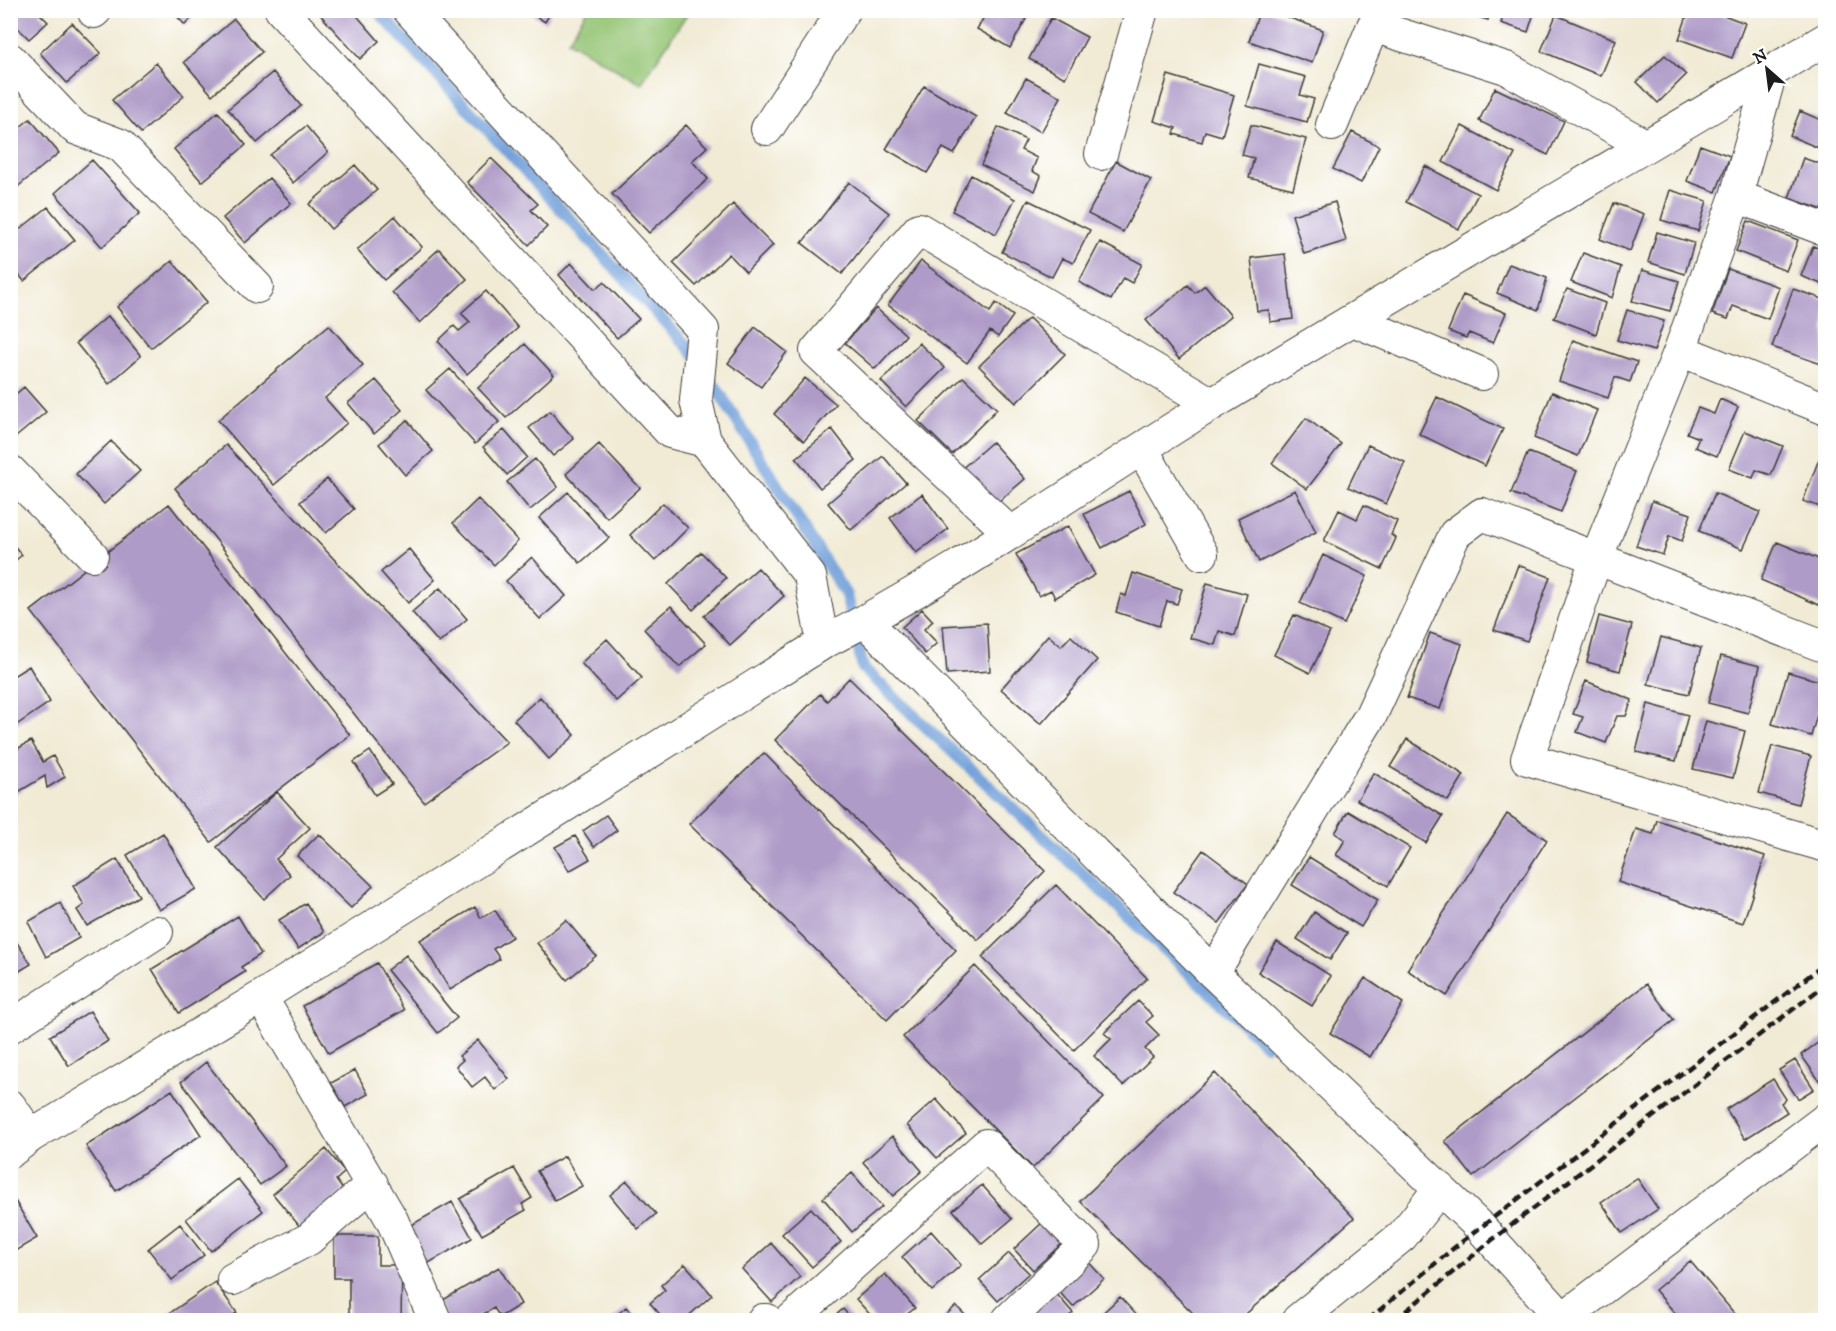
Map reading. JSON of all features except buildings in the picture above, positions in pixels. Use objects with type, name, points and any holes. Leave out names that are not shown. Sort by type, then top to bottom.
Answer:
[{"type":"street","points":[[281,10],[670,432],[705,441]]},
{"type":"street","points":[[409,10],[703,330],[696,400],[705,441],[810,576],[823,643]]},
{"type":"street","points":[[768,129],[844,10]]},
{"type":"street","points":[[1101,154],[1142,10]]},
{"type":"street","points":[[1332,125],[1373,26],[1506,68],[1645,145]]},
{"type":"street","points":[[10,1106],[21,1144],[261,997],[823,643],[866,621],[1010,534],[1212,404],[1826,39]]},
{"type":"street","points":[[10,59],[75,128],[120,146],[257,287]]},
{"type":"street","points":[[1772,72],[1736,196],[1680,350],[1596,560],[1527,759],[1826,846]]},
{"type":"street","points":[[1736,196],[1826,230]]},
{"type":"street","points":[[1010,534],[816,351],[920,229],[1212,404]]},
{"type":"street","points":[[1353,320],[1482,374]]},
{"type":"street","points":[[1680,350],[1826,409]]},
{"type":"street","points":[[1142,449],[1202,554]]},
{"type":"street","points":[[10,471],[92,555]]},
{"type":"street","points":[[1213,973],[1371,715],[1455,534],[1482,514],[1826,647]]},
{"type":"street","points":[[866,621],[1213,973],[1480,1227],[1563,1320],[1826,1119]]},
{"type":"street","points":[[10,1027],[157,932]]},
{"type":"street","points":[[261,997],[392,1220],[435,1320]]},
{"type":"street","points":[[792,1320],[986,1145],[1085,1245],[1008,1320]]},
{"type":"street","points":[[233,1279],[309,1239],[372,1184]]},
{"type":"street","points":[[1298,1320],[1402,1236],[1440,1188]]},
{"type":"green space","points":[[587,10],[689,11],[641,84],[568,41]]},
{"type":"waterway","points":[[377,10],[696,356]]},
{"type":"waterway","points":[[705,370],[846,595],[863,668],[1266,1045]]},
{"type":"railway","points":[[1368,1320],[1455,1247],[1826,963]]},
{"type":"railway","points":[[1395,1320],[1492,1240],[1826,984]]}]
